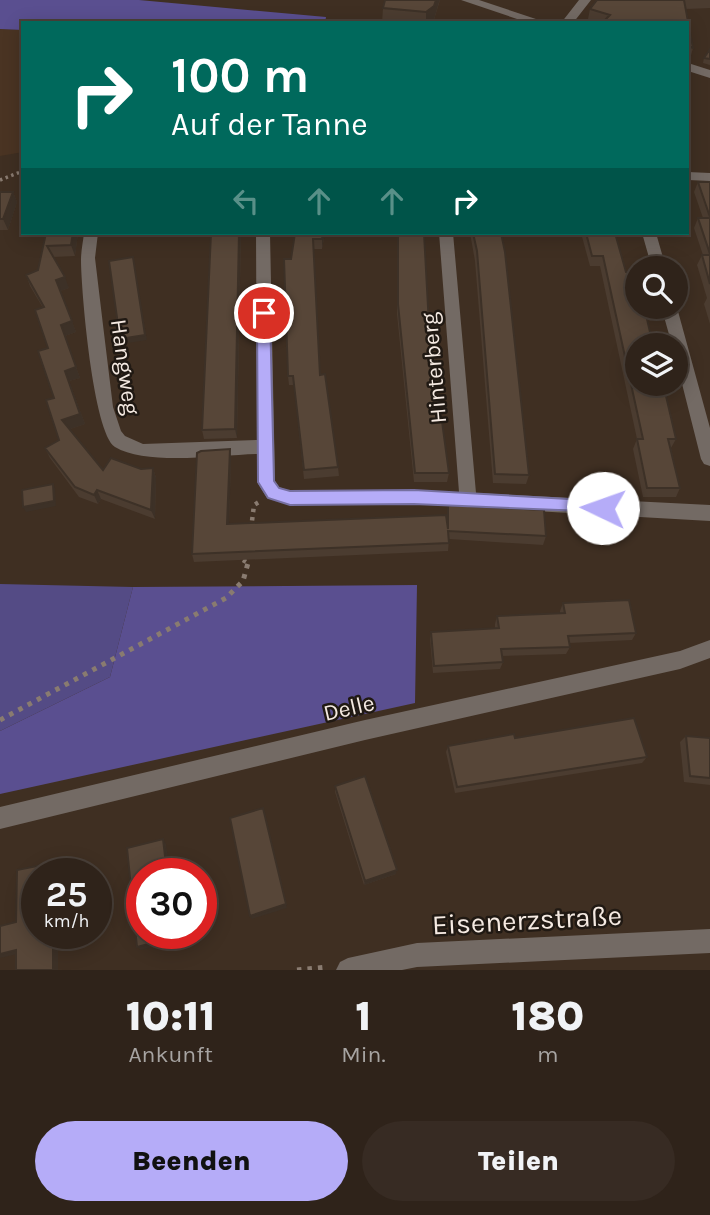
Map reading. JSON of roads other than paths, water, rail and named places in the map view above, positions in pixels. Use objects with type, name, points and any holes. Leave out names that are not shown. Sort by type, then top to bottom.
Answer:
[{"type":"street","points":[[467,0],[535,21]]},
{"type":"street","points":[[569,21],[585,0]]},
{"type":"street","points":[[689,68],[710,74]]},
{"type":"street","points":[[689,176],[710,177]]},
{"type":"street","name":"Hangweg","points":[[91,235],[89,258],[95,325],[105,407],[113,434],[119,441],[142,451],[265,447]]},
{"type":"street","points":[[263,235],[266,482],[273,493],[290,498],[414,497],[710,513]]},
{"type":"street","name":"Hinterberg","points":[[446,235],[468,500]]},
{"type":"street","points":[[650,235],[656,256]]},
{"type":"street","points":[[672,319],[710,459]]},
{"type":"street","name":"Delle","points":[[0,818],[365,730],[680,660],[710,649]]},
{"type":"street","name":"Eisenerzstraße","points":[[348,970],[417,956],[710,941]]}]
